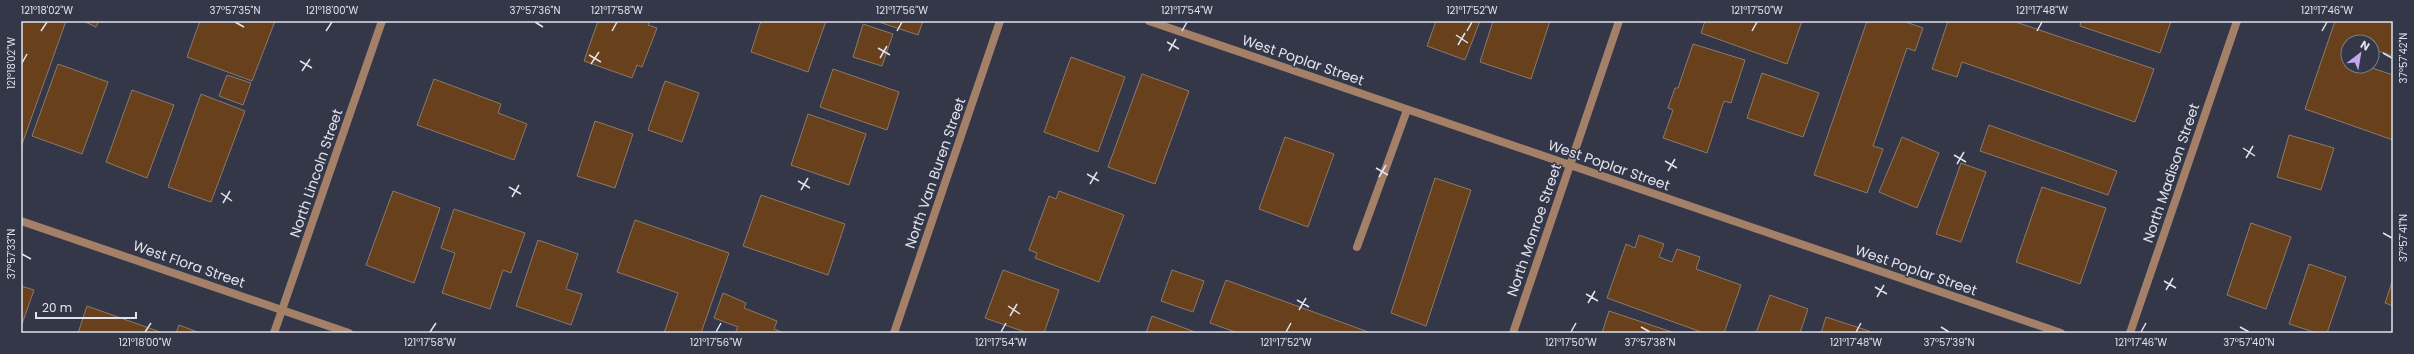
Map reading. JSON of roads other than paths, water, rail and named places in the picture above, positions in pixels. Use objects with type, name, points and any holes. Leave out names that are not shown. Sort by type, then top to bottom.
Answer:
[{"type":"street","name":"North Lincoln Street","points":[[274,333],[382,21]]},
{"type":"street","name":"North Van Buren Street","points":[[894,333],[1000,21]]},
{"type":"street","name":"West Poplar Street","points":[[1149,21],[2061,333]]},
{"type":"street","name":"North Monroe Street","points":[[1513,333],[1619,21]]},
{"type":"street","name":"North Madison Street","points":[[2130,333],[2237,21]]},
{"type":"street","points":[[1357,247],[1407,110]]},
{"type":"street","name":"West Flora Street","points":[[21,220],[349,333]]}]
